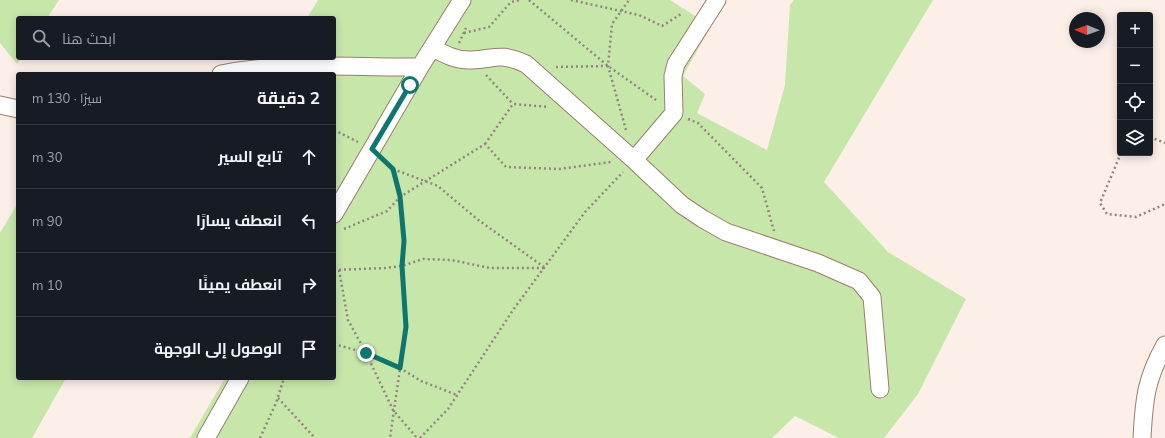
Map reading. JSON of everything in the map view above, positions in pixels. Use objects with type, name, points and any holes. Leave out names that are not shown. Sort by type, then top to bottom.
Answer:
[{"type":"street","points":[[336,211],[420,67],[462,0]]},
{"type":"street","points":[[634,160],[674,113],[673,76],[676,64],[717,0]]},
{"type":"street","points":[[433,48],[450,56],[471,60],[495,57],[512,57],[532,68],[682,205],[726,232],[818,263],[859,281],[872,297],[880,389]]},
{"type":"street","points":[[230,72],[248,68],[314,65],[357,68],[420,67]]},
{"type":"street","points":[[0,104],[16,108]]},
{"type":"street","points":[[1142,438],[1144,399],[1149,376],[1165,345]]},
{"type":"street","points":[[206,438],[239,380]]},
{"type":"path","points":[[464,33],[489,27],[511,2],[520,0]]},
{"type":"path","points":[[571,0],[639,16],[662,26],[681,14]]},
{"type":"path","points":[[627,132],[608,66],[612,24],[629,0]]},
{"type":"path","points":[[471,60],[513,104],[578,110]]},
{"type":"path","points":[[532,68],[608,66]]},
{"type":"path","points":[[341,230],[387,211],[400,196],[485,144],[513,104]]},
{"type":"path","points":[[336,131],[372,149],[393,169],[438,186],[477,219],[544,268]]},
{"type":"path","points":[[1153,138],[1165,143]]},
{"type":"path","points":[[485,144],[506,167],[559,169],[634,160]]},
{"type":"path","points":[[1120,156],[1100,203],[1107,214],[1136,217],[1165,204]]},
{"type":"path","points":[[544,268],[490,268],[451,260],[423,259],[402,266],[339,270],[348,320],[366,353],[393,410],[419,438],[448,409],[513,310],[544,268],[585,212],[634,160]]},
{"type":"path","points":[[390,438],[406,327],[402,266],[404,241],[400,196],[393,169]]},
{"type":"path","points":[[336,345],[366,353],[400,368],[421,381],[457,396]]},
{"type":"path","points":[[260,438],[278,398],[283,380]]},
{"type":"path","points":[[278,398],[315,438]]},
{"type":"green space","points":[[0,0],[59,0],[48,16],[16,16],[16,60],[20,60],[17,64],[0,43]]},
{"type":"green space","points":[[318,0],[670,0],[711,26],[683,76],[705,94],[697,113],[767,150],[785,85],[790,5],[794,0],[933,0],[824,182],[888,252],[966,299],[918,394],[884,438],[839,438],[795,416],[772,438],[190,438],[224,380],[336,380],[336,72],[334,72],[334,60],[336,60],[336,16],[308,16]]},
{"type":"green space","points":[[16,206],[16,380],[65,380],[32,438],[0,438],[0,233]]},
{"type":"route","points":[[366,353],[400,368],[406,327],[402,266],[404,241],[400,196],[393,169],[372,149],[410,85]]}]
